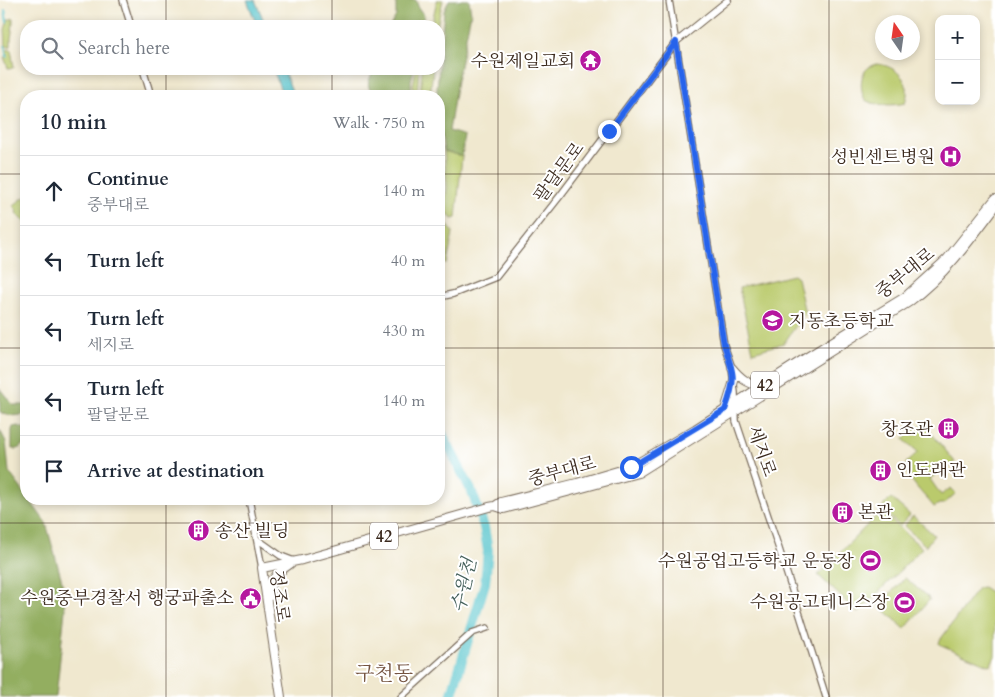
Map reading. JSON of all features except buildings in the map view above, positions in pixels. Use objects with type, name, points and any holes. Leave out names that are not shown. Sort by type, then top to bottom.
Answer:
[{"type":"main road","name":"중부대로","points":[[262,568],[492,507],[501,502],[631,467],[725,410],[736,407],[762,387],[905,297],[947,259],[995,199]]},
{"type":"main road","name":"중부대로","points":[[492,507],[504,509],[638,473],[736,407],[926,290],[961,253],[995,207]]},
{"type":"main road","points":[[732,368],[745,381],[762,387]]},
{"type":"main road","points":[[725,410],[734,381]]},
{"type":"main road","points":[[268,612],[271,603],[269,588],[271,583],[281,570],[294,561]]},
{"type":"main road","name":"정조로","points":[[262,568],[281,697]]},
{"type":"street","points":[[123,0],[129,20]]},
{"type":"street","name":"세지로","points":[[669,0],[724,345],[732,368],[736,421],[826,697]]},
{"type":"street","name":"팔달문로","points":[[445,296],[496,277],[560,196],[676,42],[728,0]]},
{"type":"street","points":[[145,75],[149,90]]},
{"type":"street","name":"정조로","points":[[250,505],[262,568]]},
{"type":"street","points":[[257,539],[281,556],[294,561]]},
{"type":"street","points":[[401,697],[472,633],[487,628]]},
{"type":"green space","points":[[396,0],[416,0],[419,9],[424,15],[423,20],[394,20],[396,16]]},
{"type":"green space","points":[[437,0],[443,0],[438,20],[432,20]]},
{"type":"green space","points":[[449,0],[469,0],[471,13],[449,131],[465,136],[462,156],[445,151],[445,90],[437,90],[438,75],[445,75],[444,11]]},
{"type":"green space","points":[[13,18],[11,46],[6,47],[5,29],[8,20]]},
{"type":"green space","points":[[11,49],[14,67],[10,69],[4,57],[8,56],[6,50]]},
{"type":"green space","points":[[876,64],[891,68],[901,76],[907,89],[905,103],[883,105],[864,99],[862,78],[867,69]]},
{"type":"green space","points":[[371,75],[412,75],[411,90],[371,90],[369,80]]},
{"type":"green space","points":[[415,75],[419,75],[417,90],[413,90]]},
{"type":"green space","points":[[422,75],[432,75],[431,90],[420,90]]},
{"type":"green space","points":[[445,151],[462,156],[456,218],[452,219],[445,210],[447,188]]},
{"type":"green space","points":[[20,200],[20,217],[16,213],[17,210],[13,206]]},
{"type":"green space","points":[[445,221],[453,233],[447,264],[445,264]]},
{"type":"green space","points":[[793,275],[797,278],[805,313],[784,343],[753,352],[739,288]]},
{"type":"green space","points":[[0,389],[13,405],[20,405],[20,415],[6,415],[0,412]]},
{"type":"green space","points":[[924,424],[955,462],[930,479],[941,495],[951,488],[956,493],[944,504],[934,507],[909,475],[906,463],[918,452],[903,439]]},
{"type":"green space","points":[[13,427],[20,427],[20,447],[18,449],[12,449]]},
{"type":"green space","points":[[0,430],[6,442],[9,472],[20,487],[20,505],[33,505],[46,523],[62,581],[65,610],[56,697],[0,697]]},
{"type":"green space","points":[[891,498],[910,515],[900,526],[881,508]]},
{"type":"green space","name":"수원공업고등학교 운동장","points":[[881,511],[922,548],[858,613],[818,575]]},
{"type":"green space","points":[[913,516],[934,535],[926,546],[904,526]]},
{"type":"green space","name":"수원공고테니스장","points":[[905,578],[930,599],[905,629],[879,605]]},
{"type":"green space","points":[[983,587],[995,595],[995,656],[991,664],[988,665],[939,644],[978,588]]},
{"type":"water","points":[[247,0],[255,0],[263,20],[255,20]]},
{"type":"water","points":[[275,75],[285,75],[292,90],[281,90]]},
{"type":"waterway","points":[[5,10],[7,22]]},
{"type":"waterway","points":[[5,46],[7,57]]},
{"type":"waterway","name":"수원천","points":[[445,440],[472,492],[484,527],[488,551],[485,583],[451,697]]},
{"type":"place","name":"수원제일교회","points":[[591,61]]},
{"type":"place","name":"성빈센트병원","points":[[951,157]]},
{"type":"place","name":"지동초등학교","points":[[773,321]]},
{"type":"place","name":"창조관","points":[[949,429]]},
{"type":"place","name":"인도래관","points":[[880,470]]},
{"type":"place","name":"본관","points":[[842,512]]},
{"type":"place","name":"송산 빌딩","points":[[199,531]]},
{"type":"place","name":"수원공업고등학교 운동장","points":[[870,561]]},
{"type":"place","name":"수원중부경찰서 행궁파출소","points":[[250,598]]},
{"type":"place","name":"수원공고테니스장","points":[[905,602]]},
{"type":"district","name":"구천동","points":[[384,673]]},
{"type":"route","points":[[609,131],[676,42],[724,345],[732,368],[734,381],[725,410],[631,467]]}]
